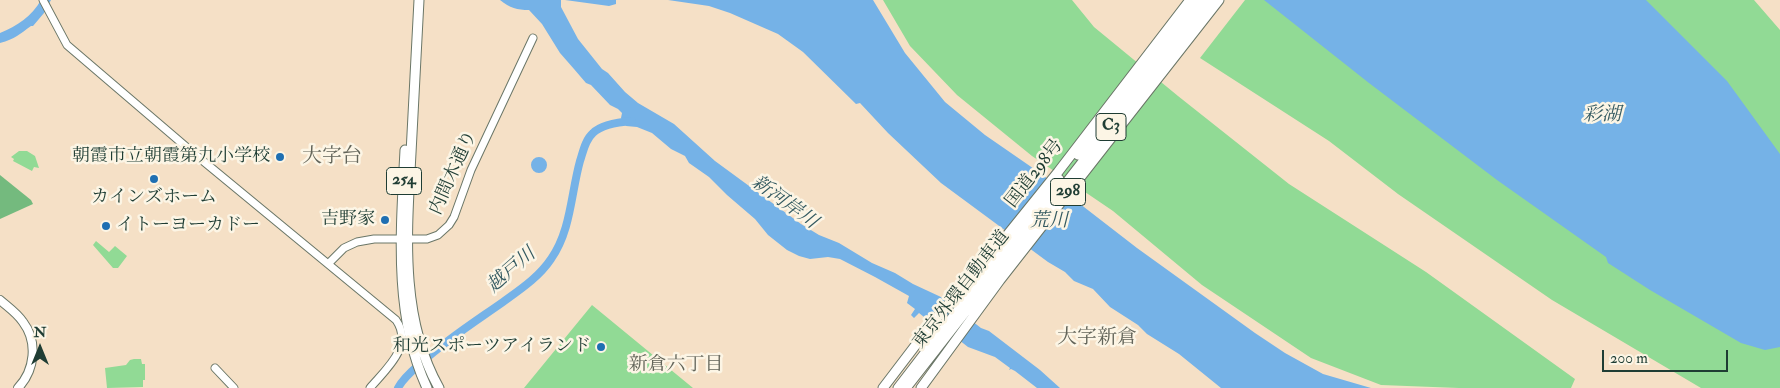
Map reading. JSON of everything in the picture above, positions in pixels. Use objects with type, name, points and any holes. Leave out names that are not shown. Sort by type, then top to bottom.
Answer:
[{"type":"highway","name":"254","points":[[414,0],[405,239],[405,307],[409,331],[420,357],[439,388]]},
{"type":"highway","name":"254","points":[[405,239],[419,0]]},
{"type":"highway","name":"国道298号","points":[[883,388],[934,321],[1052,179],[1190,0]]},
{"type":"highway","name":"東京外環自動車道","points":[[906,388],[985,281],[1200,0]]},
{"type":"highway","name":"東京外環自動車道","points":[[898,388],[1209,0]]},
{"type":"highway","name":"国道298号","points":[[921,388],[1011,266],[1219,0]]},
{"type":"highway","points":[[890,388],[912,358],[985,281]]},
{"type":"highway","points":[[914,388],[947,345],[985,281]]},
{"type":"highway","name":"254","points":[[420,357],[422,376],[428,388]]},
{"type":"main road","points":[[0,300],[22,321],[32,340],[33,354],[29,372],[18,388]]},
{"type":"street","points":[[44,0],[63,40],[68,46],[191,151],[386,312],[400,327],[402,343],[399,353],[370,388]]},
{"type":"street","name":"内間木通り","points":[[328,264],[344,248],[357,242],[374,239],[422,239],[432,237],[442,232],[452,222],[467,180],[532,39]]},
{"type":"street","points":[[215,368],[234,388]]},
{"type":"green space","points":[[883,0],[1072,0],[1094,27],[1289,184],[1426,272],[1575,379],[1571,388],[1459,388],[1381,385],[1311,358],[1202,285],[1113,211],[1032,156],[957,95],[910,46]]},
{"type":"green space","name":"彩湖","points":[[1245,0],[1754,0],[1780,30],[1780,388],[1701,388],[1552,300],[1398,194],[1329,141],[1200,58]]},
{"type":"green space","points":[[19,151],[27,151],[35,156],[39,168],[34,167],[32,171],[13,161],[14,159],[11,157]]},
{"type":"green space","points":[[0,175],[31,200],[33,204],[0,219]]},
{"type":"green space","points":[[96,241],[109,252],[115,246],[127,256],[118,268],[113,268],[93,245]]},
{"type":"green space","name":"和光スポーツアイランド","points":[[592,305],[693,388],[524,388]]},
{"type":"green space","points":[[141,359],[142,364],[145,364],[143,387],[107,388],[105,368],[126,365],[130,360]]},
{"type":"water","points":[[41,0],[51,0],[44,13],[33,26],[14,38],[0,43],[0,33],[24,20]]},
{"type":"water","points":[[500,0],[561,0],[561,7],[578,39],[602,69],[638,103],[674,124],[715,161],[801,224],[819,235],[839,243],[872,263],[941,297],[1040,370],[1060,388],[1037,388],[1015,371],[1009,370],[1010,368],[995,357],[968,347],[927,315],[924,317],[919,313],[914,318],[911,315],[915,309],[907,303],[909,296],[840,259],[828,257],[810,259],[787,250],[768,235],[755,219],[709,177],[689,163],[685,156],[671,149],[652,133],[637,127],[626,126],[621,118],[622,113],[610,105],[591,85],[586,83],[560,53],[542,24],[529,10],[514,8]]},
{"type":"water","points":[[565,0],[616,0],[616,4],[609,6]]},
{"type":"water","name":"荒川","points":[[668,0],[873,0],[905,53],[945,102],[985,135],[1040,173],[1137,248],[1285,353],[1323,374],[1371,388],[1221,388],[1179,354],[1110,307],[1093,289],[1074,281],[1065,272],[1048,262],[941,183],[888,133],[860,103],[856,104],[803,52],[778,34],[709,6]]},
{"type":"water","name":"彩湖","points":[[1264,0],[1646,0],[1727,81],[1780,154],[1780,347],[1765,350],[1741,343],[1608,263],[1606,257],[1497,180]]},
{"type":"water","points":[[539,157],[547,165],[539,173],[531,165]]},
{"type":"waterway","name":"越戸川","points":[[398,388],[408,374],[461,331],[523,287],[546,265],[558,248],[563,236],[570,212],[580,161],[588,139],[601,127],[632,121]]},
{"type":"place","name":"朝霞市立朝霞第九小学校","points":[[280,157]]},
{"type":"place","name":"カインズホーム","points":[[154,179]]},
{"type":"place","name":"吉野家","points":[[385,220]]},
{"type":"place","name":"イトーヨーカドー","points":[[106,226]]},
{"type":"place","name":"和光スポーツアイランド","points":[[601,347]]},
{"type":"district","name":"大字台","points":[[332,158]]},
{"type":"district","name":"大字新倉","points":[[1097,339]]},
{"type":"district","name":"新倉六丁目","points":[[676,366]]},
{"type":"water label","name":"新河岸川","points":[[784,203]]}]
